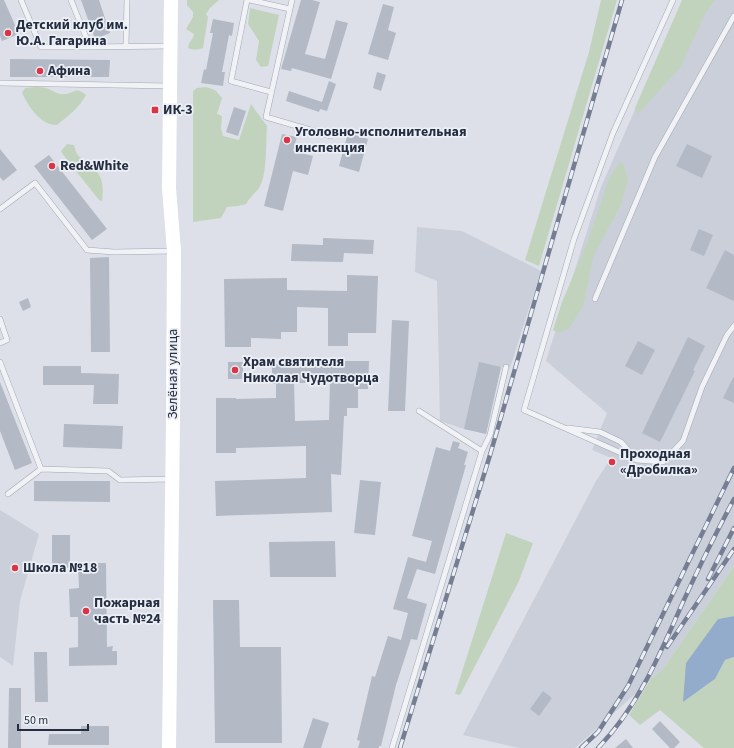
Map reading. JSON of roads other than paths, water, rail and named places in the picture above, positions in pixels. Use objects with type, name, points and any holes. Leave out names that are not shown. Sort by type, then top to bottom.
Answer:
[{"type":"main road","name":"Зелёная улица","points":[[169,748],[174,251],[169,188],[171,0]]},
{"type":"lane","points":[[21,0],[41,47],[170,46]]},
{"type":"lane","points":[[71,0],[90,47]]},
{"type":"lane","points":[[126,46],[127,0]]},
{"type":"lane","points":[[247,0],[231,81],[271,92]]},
{"type":"lane","points":[[250,0],[290,9]]},
{"type":"lane","points":[[292,0],[266,117],[331,136]]},
{"type":"lane","points":[[673,0],[613,133],[574,239],[524,410],[637,460],[663,462],[683,441],[702,387],[727,335],[734,326]]},
{"type":"lane","points":[[595,299],[655,157],[734,16]]},
{"type":"lane","points":[[0,83],[171,86]]},
{"type":"lane","points":[[0,209],[34,183],[87,250],[114,252],[174,251]]},
{"type":"lane","points":[[0,319],[7,340],[0,343]]},
{"type":"lane","points":[[0,362],[41,470]]},
{"type":"lane","points":[[392,748],[482,451],[490,435],[506,367]]},
{"type":"lane","points":[[419,411],[482,451]]},
{"type":"lane","points":[[561,427],[600,432],[607,435],[621,442],[637,460]]},
{"type":"lane","points":[[8,494],[41,470],[108,471],[120,480],[172,479]]},
{"type":"water","points":[[734,616],[734,657],[725,660],[715,679],[683,702],[686,663],[718,619]]},
{"type":"railway","points":[[400,748],[490,455],[622,0]]},
{"type":"railway","points":[[581,748],[598,732],[628,686],[734,468]]},
{"type":"railway","points":[[598,748],[625,715],[647,679],[701,563],[734,499]]},
{"type":"railway","points":[[708,579],[734,528]]},
{"type":"railway","points":[[667,647],[734,549]]},
{"type":"place","name":"Детский клуб им. Ю.А. Гагарина","points":[[8,33]]},
{"type":"place","name":"Афина","points":[[40,71]]},
{"type":"place","name":"ИК-3","points":[[155,110]]},
{"type":"place","name":"Уголовно-исполнительная инспекция","points":[[287,140]]},
{"type":"place","name":"Red&White","points":[[52,166]]},
{"type":"place","name":"Храм святителя Николая Чудотворца","points":[[235,370]]},
{"type":"place","name":"Проходная «Дробилка»","points":[[612,462]]},
{"type":"place","name":"Школа №18","points":[[15,568]]},
{"type":"place","name":"Пожарная часть №24","points":[[86,611]]}]
